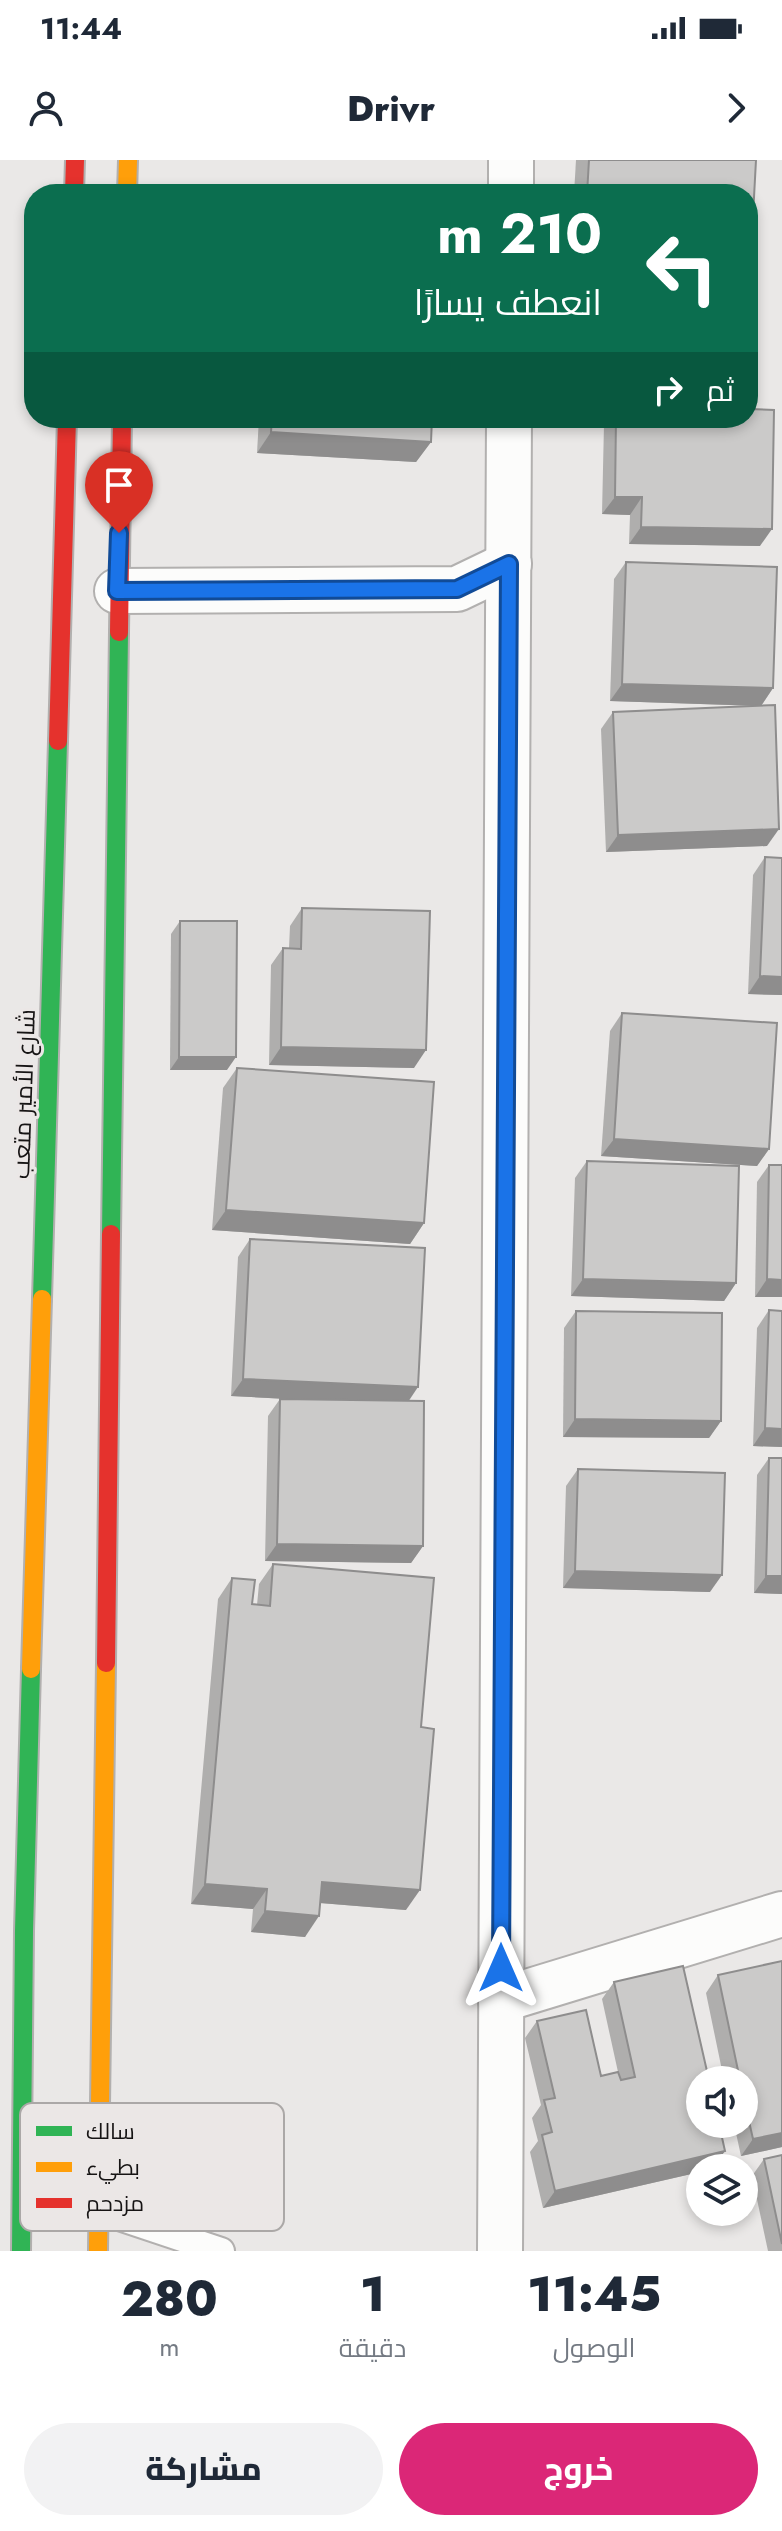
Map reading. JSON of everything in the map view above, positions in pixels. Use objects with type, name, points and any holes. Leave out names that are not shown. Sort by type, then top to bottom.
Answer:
[{"type":"main road","points":[[74,184],[75,160]]},
{"type":"main road","points":[[127,184],[128,160]]},
{"type":"main road","name":"شارع الأمير متعب","points":[[22,2103],[24,1915],[67,428]]},
{"type":"main road","points":[[99,2103],[117,591],[122,428]]},
{"type":"main road","name":"شارع الأمير متعب","points":[[21,2231],[21,2251]]},
{"type":"street","points":[[511,160],[511,184]]},
{"type":"street","points":[[500,2251],[509,428]]},
{"type":"street","points":[[117,591],[457,589],[509,564]]},
{"type":"street","points":[[501,2000],[782,1914]]},
{"type":"lane","points":[[153,2231],[192,2246],[221,2251]]},
{"type":"building","points":[[589,160],[756,160],[755,184],[588,184]]},
{"type":"building","points":[[758,409],[774,410],[772,529],[641,527],[642,497],[615,497],[616,428],[758,428]]},
{"type":"building","points":[[271,428],[432,428],[431,442],[271,432]]},
{"type":"building","points":[[626,562],[777,567],[773,688],[622,684]]},
{"type":"building","points":[[775,705],[779,829],[618,835],[613,712]]},
{"type":"building","points":[[765,857],[782,858],[782,977],[760,976]]},
{"type":"building","points":[[302,908],[430,911],[426,1050],[281,1047],[283,948],[301,949]]},
{"type":"building","points":[[180,921],[237,921],[236,1057],[179,1057]]},
{"type":"building","points":[[622,1013],[777,1023],[769,1149],[614,1139]]},
{"type":"building","points":[[237,1068],[434,1082],[424,1223],[226,1210]]},
{"type":"building","points":[[587,1161],[739,1166],[736,1283],[583,1279]]},
{"type":"building","points":[[769,1165],[782,1165],[782,1280],[767,1279]]},
{"type":"building","points":[[250,1239],[425,1248],[418,1387],[243,1379]]},
{"type":"building","points":[[769,1310],[782,1311],[782,1429],[765,1428]]},
{"type":"building","points":[[576,1311],[722,1313],[721,1421],[575,1419]]},
{"type":"building","points":[[280,1399],[424,1401],[423,1546],[277,1544]]},
{"type":"building","points":[[769,1458],[782,1458],[782,1576],[766,1576]]},
{"type":"building","points":[[578,1469],[725,1473],[722,1575],[575,1571]]},
{"type":"building","points":[[273,1564],[434,1578],[421,1727],[434,1729],[420,1890],[322,1882],[319,1916],[265,1911],[267,1889],[205,1884],[232,1578],[255,1580],[252,1604],[270,1606]]},
{"type":"building","points":[[782,1961],[782,2133],[758,2138],[758,2066],[737,2066],[718,1975]]},
{"type":"building","points":[[683,1966],[706,2066],[686,2066],[686,2138],[722,2138],[725,2151],[686,2154],[686,2160],[555,2191],[542,2135],[552,2132],[544,2100],[555,2098],[537,2021],[586,2010],[601,2076],[618,2072],[621,2080],[635,2077],[614,1982]]},
{"type":"building","points":[[782,2155],[782,2244],[764,2159]]},
{"type":"traffic: fast","points":[[111,1234],[119,632]]},
{"type":"traffic: fast","points":[[42,1299],[58,741]]},
{"type":"traffic: fast","points":[[22,2103],[31,1669]]},
{"type":"traffic: fast","points":[[21,2231],[21,2251]]},
{"type":"traffic: slow","points":[[127,184],[128,160]]},
{"type":"traffic: slow","points":[[31,1669],[42,1299]]},
{"type":"traffic: slow","points":[[100,2103],[106,1663]]},
{"type":"traffic: slow","points":[[98,2231],[98,2251]]},
{"type":"traffic: jam","points":[[74,184],[75,160]]},
{"type":"traffic: jam","points":[[58,741],[67,428]]},
{"type":"traffic: jam","points":[[119,632],[122,428]]},
{"type":"traffic: jam","points":[[106,1663],[111,1234]]},
{"type":"route","points":[[119,533],[117,591],[457,589],[509,564],[501,1968]]}]
